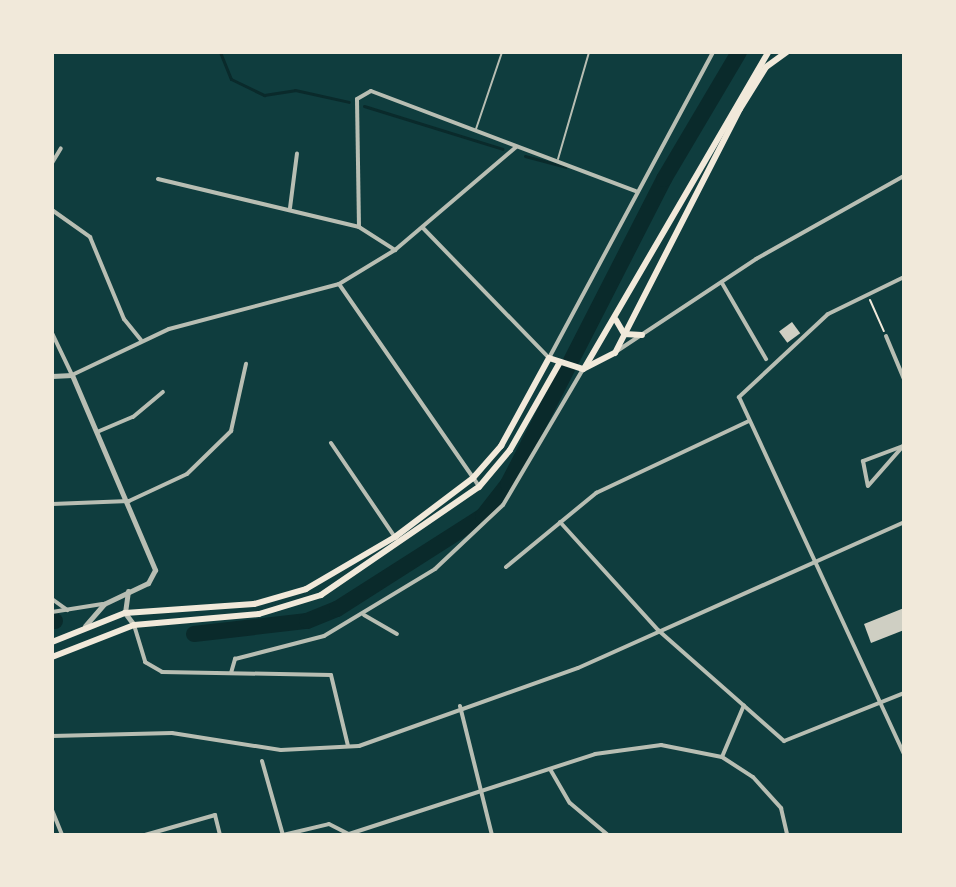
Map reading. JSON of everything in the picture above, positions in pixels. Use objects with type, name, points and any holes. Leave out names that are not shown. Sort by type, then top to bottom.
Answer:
[{"type":"main road","points":[[583,369],[616,320],[741,88],[768,52]]},
{"type":"main road","points":[[52,642],[85,626],[125,613],[282,597],[395,537],[473,478],[501,446],[549,358],[583,369],[615,353],[740,109],[766,67],[787,52]]},
{"type":"main road","points":[[616,320],[624,334]]},
{"type":"main road","points":[[624,334],[642,335]]},
{"type":"main road","points":[[52,657],[134,625],[297,606],[398,549],[479,487],[510,450],[567,364]]},
{"type":"street","points":[[423,228],[549,358],[713,52]]},
{"type":"street","points":[[359,227],[359,93],[558,159],[636,191]]},
{"type":"street","points":[[52,376],[72,375],[141,340],[339,284],[395,250],[516,147]]},
{"type":"street","points":[[52,163],[61,148]]},
{"type":"street","points":[[290,208],[297,153]]},
{"type":"street","points":[[615,353],[722,283],[904,176]]},
{"type":"street","points":[[158,179],[290,208],[359,227],[395,250]]},
{"type":"street","points":[[52,210],[90,237],[124,319],[141,340]]},
{"type":"street","points":[[904,277],[828,314],[739,397],[904,754]]},
{"type":"street","points":[[722,283],[766,359]]},
{"type":"street","points":[[339,284],[479,487]]},
{"type":"street","points":[[52,333],[129,501],[155,570],[128,591],[104,604],[52,612]]},
{"type":"street","points":[[886,336],[904,379]]},
{"type":"street","points":[[52,504],[129,501],[178,480],[224,443],[246,364]]},
{"type":"street","points":[[231,673],[235,659],[290,650],[364,615],[435,569],[503,505],[583,369]]},
{"type":"street","points":[[97,432],[133,417],[163,392]]},
{"type":"street","points":[[506,567],[560,522],[619,480],[750,421]]},
{"type":"street","points":[[331,443],[395,537]]},
{"type":"street","points":[[903,446],[875,483],[868,486],[863,461],[903,446]]},
{"type":"street","points":[[560,522],[658,630],[784,741],[904,693]]},
{"type":"street","points":[[52,736],[172,733],[281,750],[348,747],[578,668],[815,558],[904,522]]},
{"type":"street","points":[[128,591],[125,613],[134,625],[151,669],[331,675],[348,747]]},
{"type":"street","points":[[52,599],[69,611]]},
{"type":"street","points":[[85,626],[104,604]]},
{"type":"street","points":[[364,615],[397,634]]},
{"type":"street","points":[[722,757],[744,705]]},
{"type":"street","points":[[460,706],[492,835]]},
{"type":"street","points":[[262,761],[283,835],[329,824],[348,835],[483,796],[550,769],[641,746],[722,757],[772,797],[787,835]]},
{"type":"street","points":[[550,769],[570,803],[608,835]]},
{"type":"street","points":[[52,810],[62,835]]},
{"type":"street","points":[[145,835],[215,815],[220,835]]},
{"type":"lane","points":[[476,130],[502,52]]},
{"type":"lane","points":[[558,159],[589,52]]},
{"type":"path","points":[[868,294],[886,336]]},
{"type":"building","points":[[792,322],[800,333],[787,343],[779,331]]},
{"type":"building","points":[[904,608],[904,630],[871,643],[864,624]]},
{"type":"waterway","points":[[220,52],[231,79],[264,95],[295,90],[349,102]]},
{"type":"waterway","points":[[194,634],[307,621],[337,609],[483,516],[508,484],[664,179],[739,52]]},
{"type":"waterway","points":[[364,106],[503,149]]},
{"type":"waterway","points":[[525,156],[566,167]]}]
